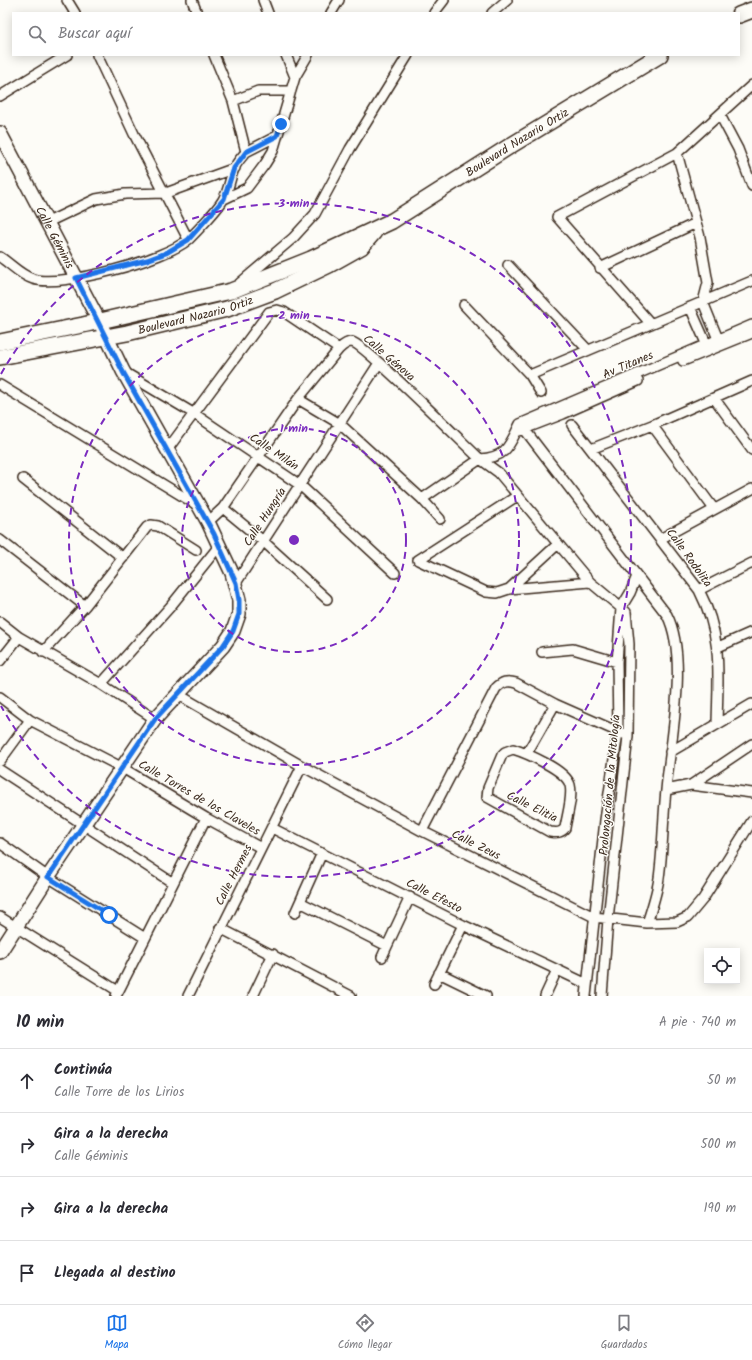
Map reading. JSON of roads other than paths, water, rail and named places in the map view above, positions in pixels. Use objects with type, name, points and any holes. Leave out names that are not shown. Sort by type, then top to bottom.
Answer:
[{"type":"main road","points":[[740,15],[752,10]]},
{"type":"main road","name":"Boulevard Nazario Ortiz","points":[[0,342],[231,291],[305,262],[374,231],[658,56]]},
{"type":"main road","name":"Boulevard Nazario Ortiz","points":[[0,357],[107,337],[227,308],[275,291],[329,265],[361,247],[374,231]]},
{"type":"street","points":[[67,0],[74,12]]},
{"type":"street","points":[[192,0],[197,12]]},
{"type":"street","points":[[263,0],[268,12]]},
{"type":"street","points":[[332,12],[339,0]]},
{"type":"street","points":[[436,12],[444,0]]},
{"type":"street","points":[[493,12],[507,0]]},
{"type":"street","points":[[0,96],[65,56]]},
{"type":"street","points":[[97,56],[134,134],[166,193],[188,240]]},
{"type":"street","points":[[214,56],[233,101],[246,152]]},
{"type":"street","points":[[286,56],[295,77]]},
{"type":"street","points":[[0,257],[24,275],[33,279],[48,282],[76,278],[147,260],[166,253],[188,240],[224,199],[247,188],[256,178],[273,151],[295,77],[307,56]]},
{"type":"street","points":[[231,291],[308,224],[315,214],[350,149],[407,56]]},
{"type":"street","points":[[651,324],[600,268],[557,217],[677,153],[752,85]]},
{"type":"street","points":[[233,101],[258,91],[291,91]]},
{"type":"street","points":[[720,115],[738,149],[752,186]]},
{"type":"street","name":"Calle Géminis","points":[[0,133],[99,321],[123,372],[208,522],[236,583],[239,600],[239,614],[233,631],[223,646],[179,695],[155,719],[121,767],[0,952]]},
{"type":"street","points":[[224,199],[234,168],[246,152],[277,136]]},
{"type":"street","points":[[677,153],[696,223],[708,283],[703,302],[719,343]]},
{"type":"street","points":[[48,222],[96,199],[125,194],[166,193],[234,168]]},
{"type":"street","points":[[600,268],[696,223]]},
{"type":"street","points":[[508,265],[588,350]]},
{"type":"street","points":[[530,375],[752,281]]},
{"type":"street","points":[[464,305],[530,375],[542,393]]},
{"type":"street","points":[[690,307],[708,348]]},
{"type":"street","points":[[167,450],[269,312],[277,310],[284,312],[339,349],[298,399],[223,508],[208,522]]},
{"type":"street","name":"Av Titanes","points":[[521,430],[719,343],[752,325]]},
{"type":"street","name":"Av Titanes","points":[[719,343],[752,333]]},
{"type":"street","name":"Calle Génova","points":[[339,349],[346,343],[352,342],[359,345],[380,363],[480,460],[490,465],[507,482],[517,496],[590,582],[621,608]]},
{"type":"street","name":"Calle Hungría","points":[[236,583],[380,363]]},
{"type":"street","name":"Calle Milán","points":[[123,372],[193,413],[300,484],[395,572]]},
{"type":"street","points":[[591,449],[652,425],[752,381]]},
{"type":"street","points":[[0,385],[199,506]]},
{"type":"street","points":[[714,398],[752,450]]},
{"type":"street","points":[[298,399],[340,424],[422,498],[440,519]]},
{"type":"street","name":"Calle Rodolita","points":[[572,425],[699,590],[712,618],[718,647],[718,724]]},
{"type":"street","points":[[652,425],[714,509]]},
{"type":"street","points":[[422,498],[480,460],[490,459],[508,449],[521,430],[667,615],[673,627],[677,656],[676,697],[666,790],[659,880],[647,922]]},
{"type":"street","points":[[23,479],[123,558]]},
{"type":"street","points":[[660,539],[752,489]]},
{"type":"street","points":[[517,496],[418,560],[486,592],[497,593],[509,588],[590,582]]},
{"type":"street","points":[[223,508],[263,541],[326,599]]},
{"type":"street","points":[[43,652],[85,606],[147,527],[158,526],[196,550]]},
{"type":"street","points":[[0,540],[85,606]]},
{"type":"street","points":[[509,588],[558,544]]},
{"type":"street","points":[[101,684],[170,607],[219,546]]},
{"type":"street","points":[[699,590],[752,563]]},
{"type":"street","points":[[621,608],[630,593],[637,576]]},
{"type":"street","name":"Prolongación de la Mitología","points":[[586,996],[594,917],[618,732],[617,662],[621,608]]},
{"type":"street","name":"Prolongación de la Mitología","points":[[602,996],[608,919],[628,736],[629,633],[626,612],[621,608]]},
{"type":"street","points":[[0,622],[19,637],[101,684],[155,719]]},
{"type":"street","points":[[718,647],[752,632]]},
{"type":"street","points":[[0,661],[19,637]]},
{"type":"street","points":[[542,652],[573,649],[617,662]]},
{"type":"street","points":[[422,831],[496,688],[501,683],[510,681],[555,704],[628,736]]},
{"type":"street","name":"Calle Zeus","points":[[179,695],[302,766],[422,831],[594,917],[647,922],[677,922],[688,917],[703,899],[752,821]]},
{"type":"street","name":"Calle Torres de los Claveles","points":[[0,697],[30,720],[121,767],[206,818],[261,848]]},
{"type":"street","points":[[527,753],[555,704]]},
{"type":"street","points":[[670,752],[752,704]]},
{"type":"street","points":[[0,761],[30,720]]},
{"type":"street","points":[[691,785],[752,744]]},
{"type":"street","name":"Calle Elitia","points":[[513,750],[527,753],[557,771],[566,778],[570,785],[565,828],[560,832],[550,832],[490,799],[486,795],[505,752],[513,750]]},
{"type":"street","name":"Calle Hermes","points":[[188,996],[220,928],[272,828],[302,766]]},
{"type":"street","points":[[0,770],[173,884]]},
{"type":"street","points":[[666,790],[691,785],[752,793]]},
{"type":"street","points":[[0,917],[117,994],[206,818]]},
{"type":"street","name":"Calle Efesto","points":[[272,828],[322,852],[410,898],[587,984]]},
{"type":"street","points":[[0,843],[48,877],[145,938]]},
{"type":"street","points":[[295,913],[322,852]]},
{"type":"street","points":[[382,957],[410,898]]},
{"type":"street","points":[[300,902],[387,946]]},
{"type":"street","points":[[434,984],[463,924]]},
{"type":"street","points":[[220,928],[273,954],[351,996]]},
{"type":"street","points":[[253,996],[273,954]]},
{"type":"street","points":[[545,996],[557,970]]},
{"type":"street","points":[[439,973],[486,996]]}]
